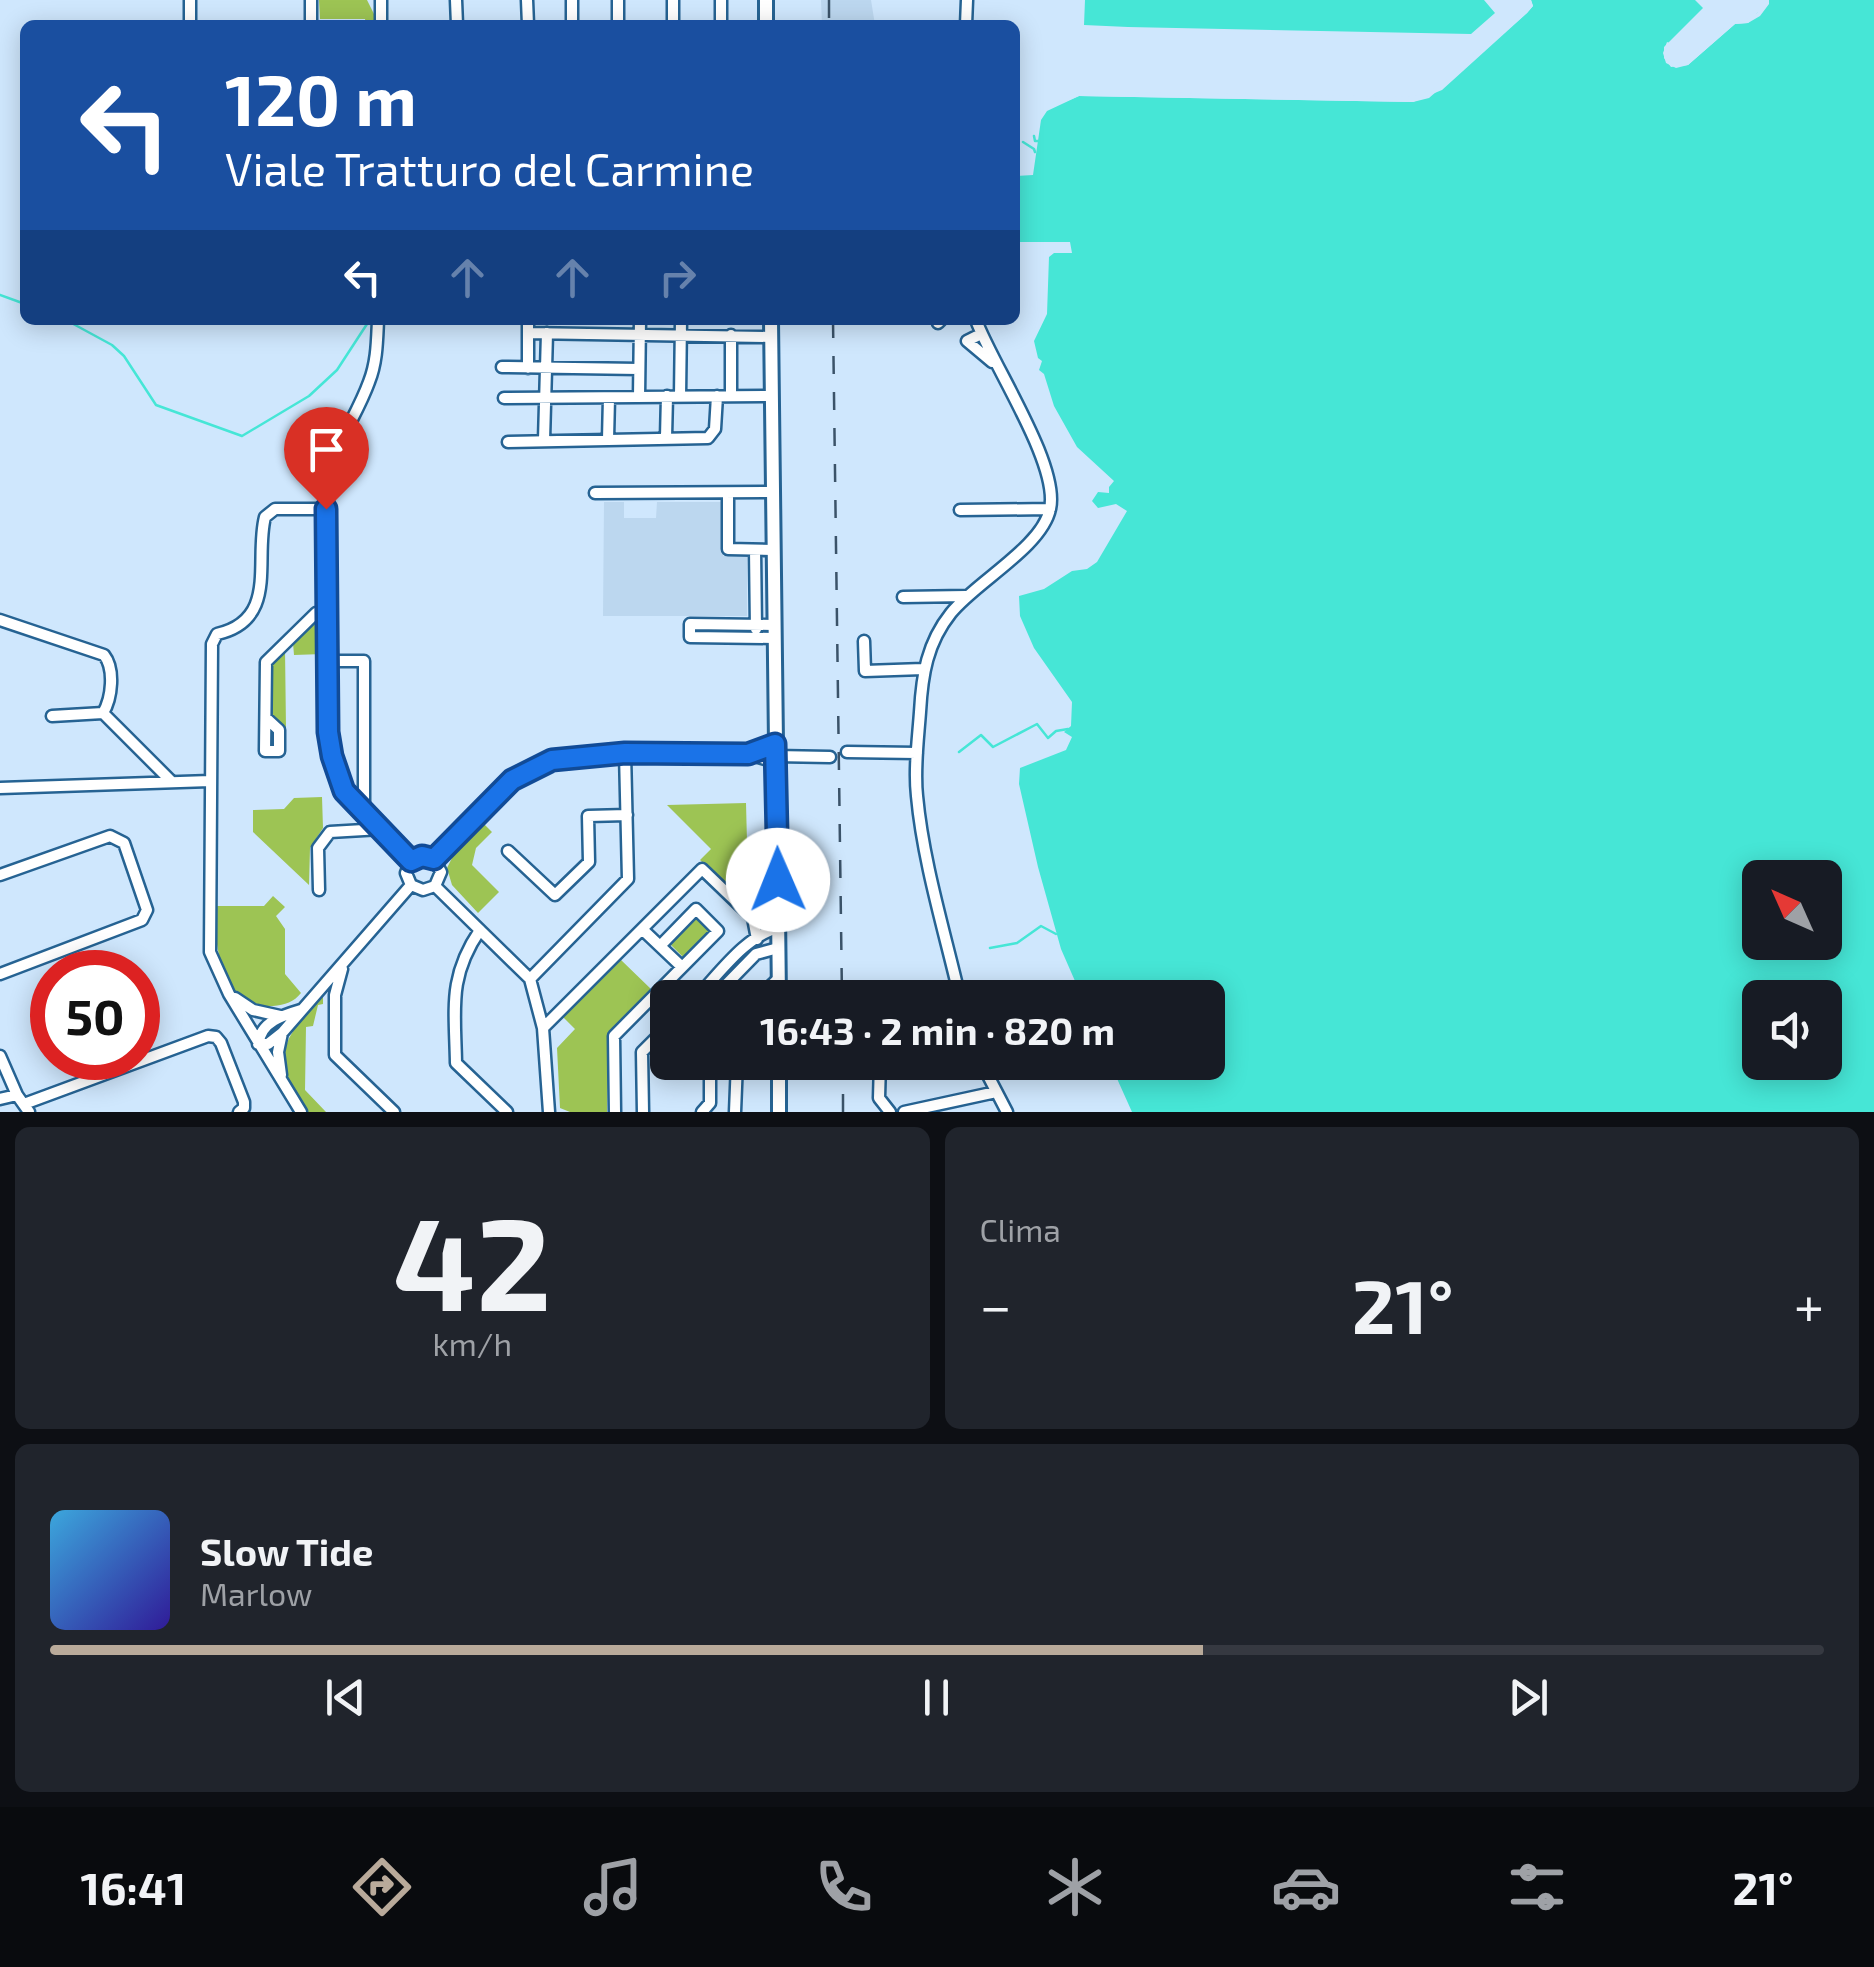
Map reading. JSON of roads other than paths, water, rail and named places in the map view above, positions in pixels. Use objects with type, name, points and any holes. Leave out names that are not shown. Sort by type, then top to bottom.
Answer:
[{"type":"main road","points":[[771,325],[778,978]]},
{"type":"main road","points":[[779,1080],[779,1112]]},
{"type":"street","points":[[377,325],[370,379],[331,460],[326,507],[328,732],[344,791],[411,861]]},
{"type":"street","points":[[528,325],[528,368]]},
{"type":"street","points":[[640,325],[640,397]]},
{"type":"street","points":[[680,396],[681,325]]},
{"type":"street","points":[[956,980],[917,796],[923,669],[935,637],[966,596],[1038,534],[1050,510],[1044,460],[993,362],[967,341],[981,334],[978,325]]},
{"type":"street","points":[[529,333],[771,336]]},
{"type":"street","points":[[544,440],[547,333]]},
{"type":"street","points":[[730,335],[731,396]]},
{"type":"street","points":[[502,368],[640,368]]},
{"type":"street","points":[[666,438],[667,396]]},
{"type":"street","points":[[508,442],[708,438],[713,435],[717,396]]},
{"type":"street","points":[[504,398],[771,396]]},
{"type":"street","points":[[608,398],[608,439]]},
{"type":"street","points":[[595,493],[773,492]]},
{"type":"street","points":[[728,493],[728,549],[772,550]]},
{"type":"street","points":[[300,1112],[229,994],[210,952],[212,644],[217,634],[236,626],[259,601],[265,517],[275,508],[326,507]]},
{"type":"street","points":[[960,510],[1050,510]]},
{"type":"street","points":[[755,550],[756,638]]},
{"type":"street","points":[[904,597],[966,596]]},
{"type":"street","points":[[266,718],[266,662],[316,613],[326,613]]},
{"type":"street","points":[[0,620],[104,654],[111,663],[109,700],[103,713]]},
{"type":"street","points":[[690,624],[756,625],[773,632],[756,638],[690,638],[690,624]]},
{"type":"street","points":[[864,641],[865,671],[923,669]]},
{"type":"street","points":[[327,661],[364,660],[364,811]]},
{"type":"street","points":[[52,716],[103,713],[170,780]]},
{"type":"street","points":[[847,752],[917,752]]},
{"type":"street","points":[[434,859],[496,795],[523,773],[552,760],[625,753],[830,756]]},
{"type":"street","points":[[530,979],[628,879],[625,753]]},
{"type":"street","points":[[748,754],[775,754]]},
{"type":"street","points":[[0,788],[210,780]]},
{"type":"street","points":[[508,851],[555,895],[589,862],[588,816],[627,815]]},
{"type":"street","points":[[319,890],[318,848],[330,832],[381,829]]},
{"type":"street","points":[[0,875],[110,836],[117,837],[124,842],[147,910],[142,920],[0,974]]},
{"type":"street","points":[[422,856],[434,859],[441,872],[435,886],[423,890],[411,885],[406,873],[411,861],[422,856]]},
{"type":"street","points":[[543,1028],[702,868],[752,918],[775,928]]},
{"type":"street","points":[[258,1044],[268,1044],[282,1033],[411,885]]},
{"type":"street","points":[[435,886],[530,979],[543,1028],[549,1112]]},
{"type":"street","points":[[615,1112],[614,1036],[718,931],[696,908],[660,946]]},
{"type":"street","points":[[752,918],[756,939]]},
{"type":"street","points":[[714,980],[756,939],[775,928]]},
{"type":"street","points":[[480,930],[466,949],[455,978],[456,1062],[507,1112]]},
{"type":"street","points":[[643,930],[682,967]]},
{"type":"street","points":[[731,980],[756,954],[778,948]]},
{"type":"street","points":[[343,962],[335,995],[335,1055],[394,1112]]},
{"type":"street","points":[[325,983],[335,995]]},
{"type":"street","points":[[229,994],[253,1010],[280,1016]]},
{"type":"street","points":[[258,1044],[259,1034],[280,1016],[302,1010]]},
{"type":"street","points":[[282,1033],[279,1068],[284,1086]]},
{"type":"street","points":[[0,1099],[23,1104],[208,1036],[222,1043],[244,1102],[240,1112]]},
{"type":"street","points":[[643,1112],[642,1052],[650,1044]]},
{"type":"street","points":[[0,1056],[23,1104]]},
{"type":"street","points":[[702,1112],[710,1103],[710,1080]]},
{"type":"street","points":[[735,1112],[736,1080]]},
{"type":"street","points":[[880,1080],[879,1098],[890,1112]]},
{"type":"street","points":[[990,1080],[1008,1112]]},
{"type":"street","points":[[904,1112],[996,1092]]},
{"type":"waterway","points":[[1034,136],[1038,141]]},
{"type":"waterway","points":[[1023,142],[1035,152]]},
{"type":"waterway","points":[[0,295],[20,302]]},
{"type":"waterway","points":[[75,325],[124,356],[156,405],[242,436],[309,396],[337,370],[366,325]]},
{"type":"waterway","points":[[959,752],[981,735],[993,747],[1037,724],[1048,738],[1056,731],[1068,729]]},
{"type":"waterway","points":[[990,948],[1017,943],[1041,926],[1056,934]]},
{"type":"railway","points":[[829,0],[829,20]]},
{"type":"railway","points":[[833,325],[842,980]]},
{"type":"railway","points":[[843,1080],[843,1112]]}]
